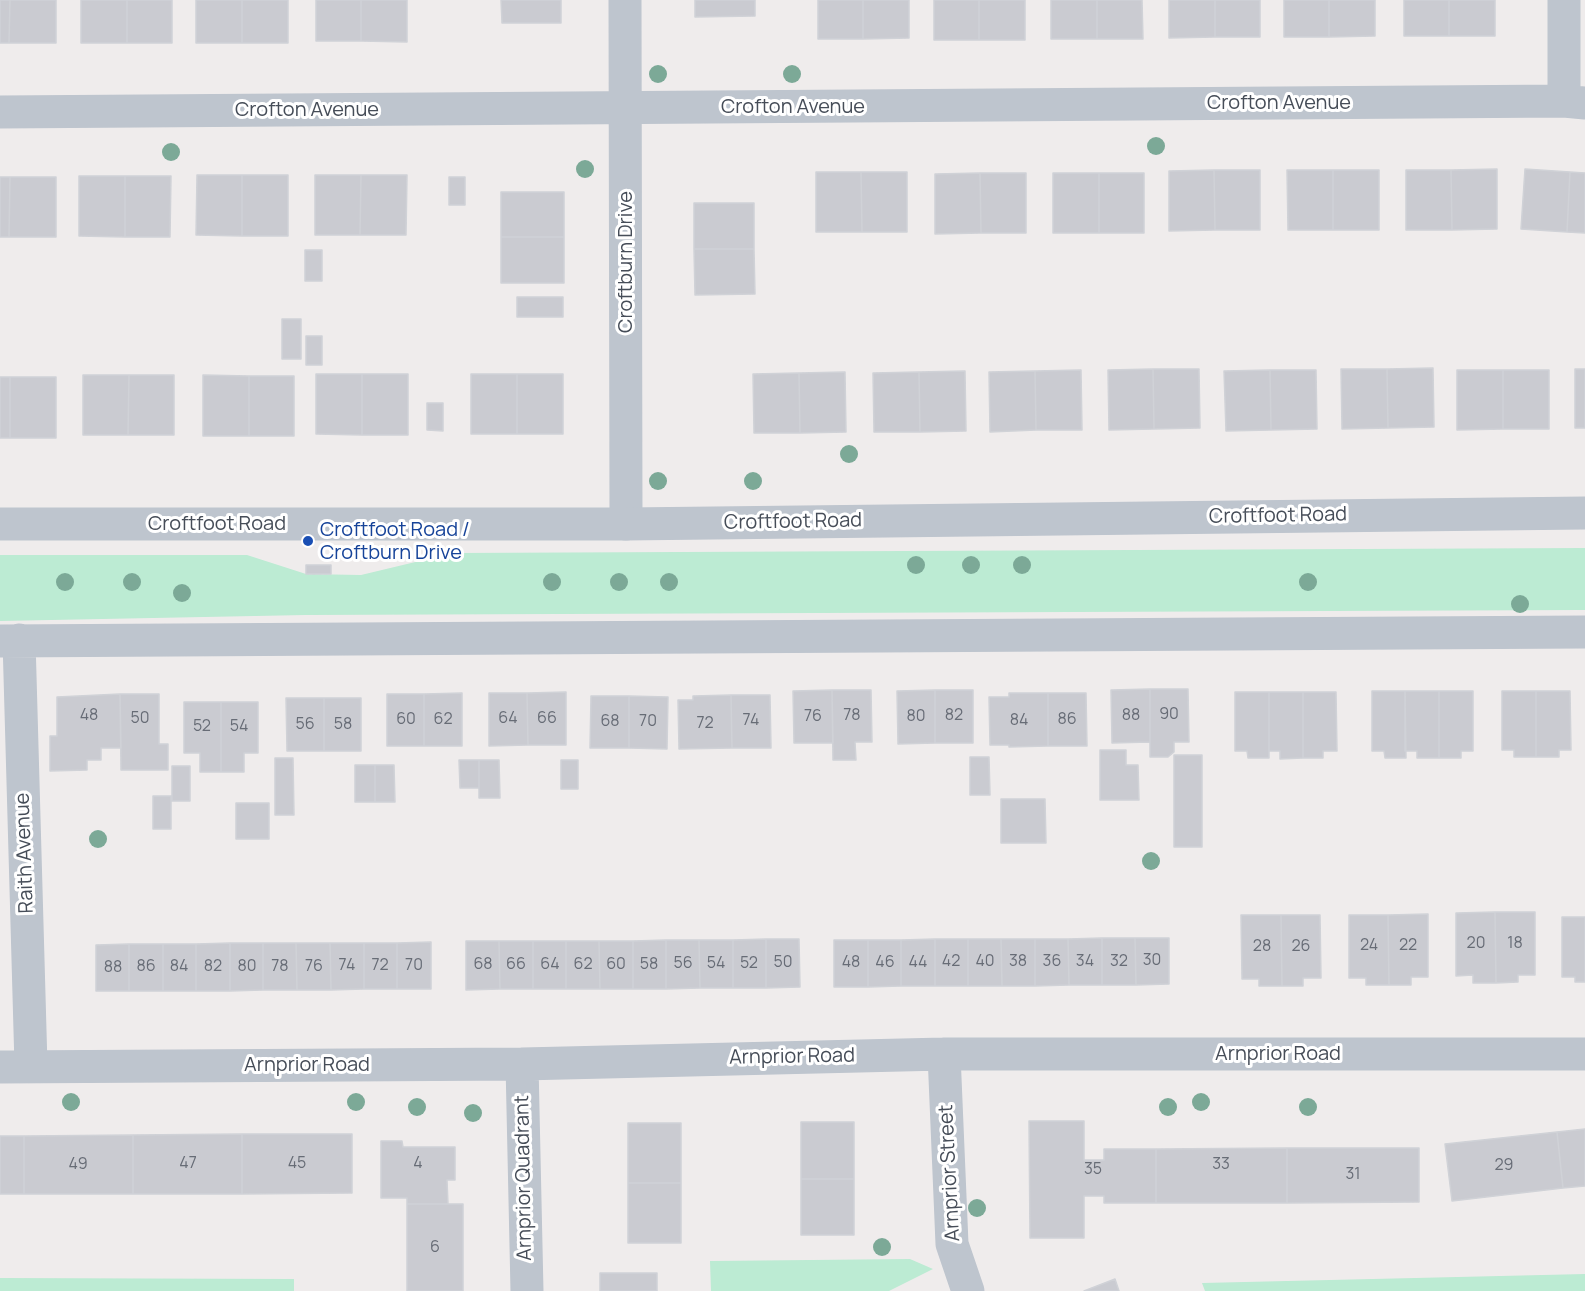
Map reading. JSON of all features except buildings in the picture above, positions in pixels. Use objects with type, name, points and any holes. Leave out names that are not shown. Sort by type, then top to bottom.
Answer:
[{"type":"street","name":"Croftburn Drive","points":[[625,0],[626,524]]},
{"type":"street","points":[[1564,0],[1575,102]]},
{"type":"street","name":"Crofton Avenue","points":[[0,112],[1575,102]]},
{"type":"street","name":"Croftfoot Road","points":[[0,524],[626,524],[1585,513]]},
{"type":"street","points":[[10,640],[1585,632]]},
{"type":"street","name":"Raith Avenue","points":[[10,640],[16,1066]]},
{"type":"street","name":"Arnprior Road","points":[[16,1066],[522,1064],[944,1054],[1585,1054]]},
{"type":"street","name":"Arnprior Street","points":[[944,1054],[952,1244],[968,1291]]},
{"type":"street","name":"Arnprior Quadrant","points":[[522,1064],[527,1291]]},
{"type":"green space","points":[[1585,548],[1585,610],[306,615],[0,621],[0,555],[247,555],[306,574],[361,575],[453,553]]},
{"type":"green space","points":[[910,1259],[933,1269],[889,1291],[711,1291],[710,1261]]},
{"type":"green space","points":[[1585,1274],[1585,1291],[1205,1291],[1202,1283]]},
{"type":"green space","points":[[0,1278],[294,1279],[294,1291],[0,1291]]},
{"type":"place","name":"Croftfoot Road / Croftburn Drive","points":[[308,541]]}]
